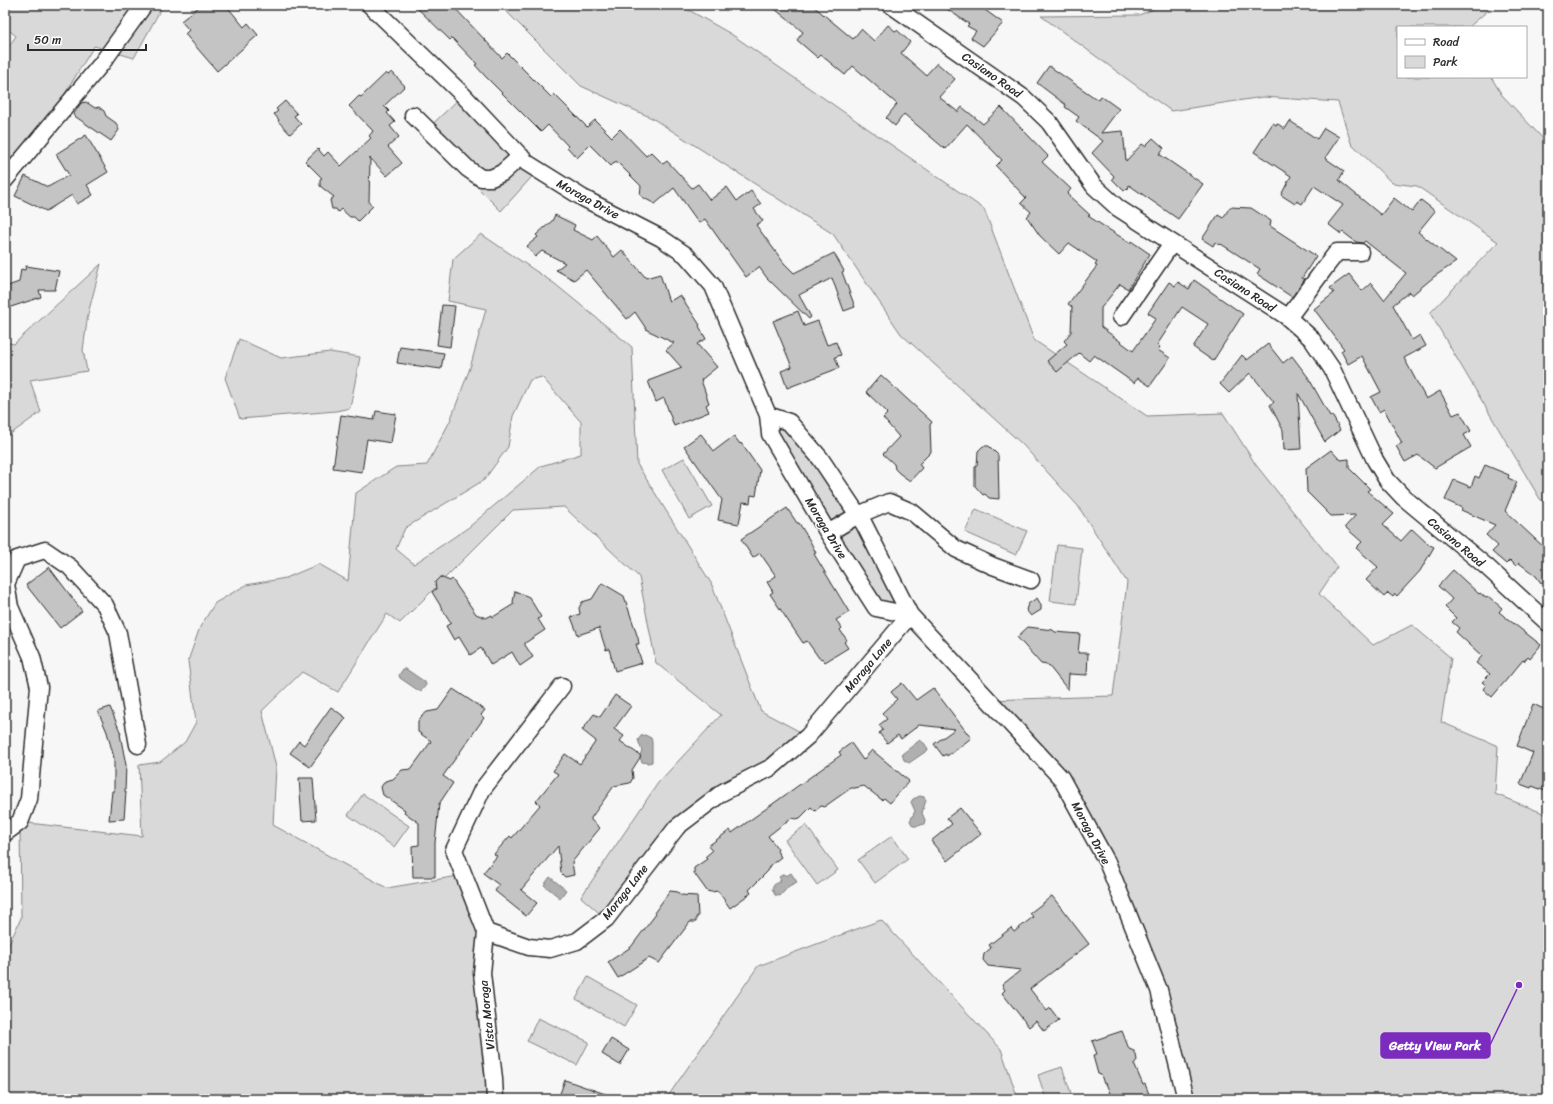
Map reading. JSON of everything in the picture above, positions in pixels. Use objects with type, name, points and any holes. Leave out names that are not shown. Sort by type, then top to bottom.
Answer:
[{"type":"street","points":[[5,180],[102,63],[144,5]]},
{"type":"street","name":"Moraga Drive","points":[[370,5],[463,95],[527,163],[583,198],[661,238],[686,256],[713,286],[768,415],[770,434],[828,533],[876,608],[910,615]]},
{"type":"street","name":"Casiano Road","points":[[891,5],[1024,98],[1049,122],[1094,186],[1118,208],[1288,318],[1311,338],[1332,369],[1375,460],[1387,480],[1403,497],[1487,567],[1548,623]]},
{"type":"street","points":[[413,115],[468,168],[481,178],[491,178],[502,173],[521,156]]},
{"type":"street","points":[[1121,317],[1172,243]]},
{"type":"street","points":[[1288,318],[1337,252],[1360,252]]},
{"type":"street","name":"Moraga Drive","points":[[768,415],[788,422],[820,458],[858,515],[910,615],[1061,778],[1107,862],[1159,990],[1186,1099]]},
{"type":"street","points":[[828,533],[858,515],[889,502],[912,512],[956,549],[992,566],[1031,580]]},
{"type":"street","points":[[5,833],[20,822],[29,799],[39,687],[32,657],[10,607],[6,584],[17,560],[45,550],[70,567],[105,605],[118,633],[138,745]]},
{"type":"street","name":"Moraga Lane","points":[[486,932],[529,947],[550,949],[577,941],[606,919],[677,827],[723,792],[772,767],[808,736],[910,615]]},
{"type":"street","points":[[486,932],[454,850],[482,790],[562,686]]},
{"type":"street","name":"Vista Moraga","points":[[486,932],[482,973],[495,1099]]},
{"type":"green space","points":[[5,5],[163,5],[134,58],[94,46],[5,192],[5,52],[16,36],[5,27]]},
{"type":"green space","points":[[500,5],[680,5],[731,34],[984,209],[1034,340],[1147,416],[1223,413],[1256,465],[1337,567],[1319,594],[1373,645],[1412,625],[1451,658],[1441,722],[1498,746],[1495,794],[1548,815],[1548,1099],[1186,1099],[1159,990],[1061,778],[988,700],[1113,696],[1127,582],[1078,506],[1022,444],[901,334],[833,234],[652,118],[581,86]]},
{"type":"green space","points":[[1164,5],[1494,5],[1470,26],[1397,26],[1397,78],[1492,78],[1502,95],[1548,144],[1548,506],[1540,499],[1430,313],[1498,242],[1417,186],[1392,183],[1351,143],[1338,102],[1263,97],[1171,111],[1041,16],[1139,15]]},
{"type":"green space","points":[[463,95],[538,170],[501,211],[423,133]]},
{"type":"green space","points":[[481,234],[555,284],[632,347],[637,464],[711,583],[761,711],[808,736],[677,827],[606,919],[581,897],[658,783],[721,715],[656,663],[639,577],[564,507],[513,510],[400,623],[387,614],[338,692],[302,672],[262,711],[276,767],[273,825],[387,888],[464,875],[486,932],[495,1099],[5,1099],[5,953],[21,918],[20,822],[142,836],[139,765],[160,762],[185,742],[196,722],[188,661],[200,627],[215,603],[246,585],[286,578],[319,564],[348,581],[356,493],[396,467],[427,465],[450,421],[470,368],[486,309],[448,301],[453,259]],"holes":[[[542,377],[581,422],[581,454],[541,466],[469,527],[414,564],[396,549],[405,528],[484,480],[508,447],[513,416],[530,380]]]},
{"type":"green space","points":[[101,264],[88,314],[83,350],[87,371],[30,380],[41,412],[5,438],[5,342],[14,344]]},
{"type":"green space","points":[[239,339],[281,358],[330,352],[360,357],[350,408],[336,411],[240,419],[225,378]]},
{"type":"green space","points":[[768,415],[820,458],[910,615],[876,608]]},
{"type":"green space","points":[[684,458],[712,506],[689,519],[662,470]]},
{"type":"green space","points":[[976,509],[1027,531],[1016,555],[965,532]]},
{"type":"green space","points":[[1057,545],[1082,548],[1076,604],[1050,601]]},
{"type":"green space","points":[[363,794],[409,826],[394,847],[348,815]]},
{"type":"green space","points":[[806,825],[838,870],[817,885],[785,840]]},
{"type":"green space","points":[[892,836],[908,859],[875,883],[858,860]]},
{"type":"green space","points":[[881,920],[1001,1049],[1018,1099],[666,1099],[758,966]]},
{"type":"green space","points":[[588,977],[637,1005],[624,1027],[576,999]]},
{"type":"green space","points":[[538,1018],[589,1042],[577,1065],[527,1041]]},
{"type":"green space","points":[[1062,1067],[1073,1099],[1046,1099],[1038,1075]]},
{"type":"shaded area","points":[[403,669],[406,669],[425,682],[426,685],[421,691],[400,678],[399,675]]},
{"type":"shaded area","points":[[645,735],[651,738],[652,742],[652,762],[648,763],[642,762],[639,756],[642,751],[638,740],[641,736]]},
{"type":"shaded area","points":[[920,740],[925,744],[928,750],[909,763],[904,760],[902,754]]},
{"type":"shaded area","points":[[920,796],[924,797],[926,800],[922,813],[925,820],[924,824],[913,826],[910,821],[915,811],[911,802],[913,799]]},
{"type":"shaded area","points":[[791,873],[797,882],[789,886],[780,896],[775,895],[772,889],[774,885],[781,880],[779,877],[784,874],[786,876]]},
{"type":"shaded area","points":[[550,877],[566,890],[560,898],[544,885]]},
{"type":"building","points":[[201,5],[226,5],[244,27],[248,23],[258,35],[217,71],[185,34],[189,30],[181,21]]},
{"type":"building","points":[[414,5],[452,5],[502,58],[507,53],[551,97],[554,94],[587,127],[595,120],[612,137],[620,129],[646,156],[651,152],[663,164],[667,161],[692,188],[698,184],[710,200],[727,187],[737,201],[751,191],[761,204],[754,209],[763,221],[756,225],[784,263],[794,273],[834,253],[844,271],[842,272],[855,307],[844,311],[832,278],[799,295],[811,317],[809,319],[767,278],[759,267],[746,277],[705,219],[699,223],[674,188],[655,204],[640,195],[641,186],[616,161],[611,166],[590,145],[577,158],[548,125],[541,132],[485,76],[475,65],[477,64],[452,38],[450,40]]},
{"type":"building","points":[[770,5],[812,5],[853,39],[861,29],[874,41],[888,25],[895,31],[897,30],[910,42],[901,53],[926,75],[937,63],[955,79],[939,97],[958,112],[962,107],[983,124],[1001,107],[1048,156],[1042,162],[1071,189],[1067,194],[1090,215],[1088,216],[1150,254],[1128,289],[1120,284],[1101,308],[1101,327],[1133,351],[1156,318],[1148,313],[1169,282],[1175,286],[1178,282],[1189,289],[1194,280],[1243,314],[1213,361],[1193,347],[1208,324],[1182,307],[1157,345],[1160,347],[1158,350],[1170,358],[1150,386],[1138,378],[1134,383],[1094,355],[1089,361],[1079,353],[1057,372],[1047,361],[1067,344],[1064,341],[1071,332],[1072,307],[1068,304],[1097,266],[1095,265],[1097,262],[1069,243],[1059,254],[1040,236],[1027,217],[1031,212],[1021,203],[1026,198],[996,166],[1002,160],[967,124],[945,149],[904,114],[895,126],[886,118],[897,104],[853,66],[845,75],[821,55],[818,58],[797,40],[803,32]]},
{"type":"building","points":[[941,5],[978,5],[1003,23],[983,46],[971,38],[976,31],[967,26],[969,24]]},
{"type":"building","points":[[1049,66],[1098,100],[1101,96],[1119,109],[1101,133],[1123,131],[1126,161],[1142,144],[1145,146],[1153,138],[1164,148],[1159,154],[1203,184],[1178,219],[1129,185],[1128,189],[1127,188],[1124,191],[1112,179],[1114,176],[1092,153],[1103,141],[1076,121],[1079,117],[1037,83]]},
{"type":"building","points":[[392,72],[405,86],[384,106],[389,111],[387,113],[395,122],[390,126],[399,137],[388,147],[402,163],[387,176],[370,158],[369,203],[373,206],[358,221],[354,217],[350,217],[341,209],[338,212],[336,209],[332,209],[330,200],[334,197],[320,186],[320,179],[322,178],[305,161],[318,149],[324,156],[328,152],[341,166],[371,138],[369,136],[373,131],[349,106],[359,96],[361,97],[386,73],[388,75]]},
{"type":"building","points":[[285,101],[297,114],[294,116],[301,124],[290,134],[278,121],[279,120],[274,114],[278,111],[276,109]]},
{"type":"building","points":[[86,102],[95,108],[99,107],[104,111],[106,116],[116,123],[119,130],[111,141],[73,115],[81,103]]},
{"type":"building","points":[[1290,121],[1317,139],[1324,128],[1339,137],[1325,158],[1344,171],[1339,180],[1381,215],[1394,198],[1412,212],[1421,200],[1435,211],[1418,232],[1456,262],[1435,276],[1412,295],[1409,292],[1393,305],[1412,340],[1420,335],[1426,346],[1404,358],[1426,399],[1440,391],[1453,415],[1460,412],[1471,431],[1464,435],[1471,447],[1435,468],[1418,455],[1405,462],[1396,446],[1402,443],[1384,409],[1379,412],[1371,397],[1381,392],[1362,356],[1348,364],[1341,351],[1344,349],[1314,309],[1334,293],[1330,288],[1349,274],[1362,291],[1371,283],[1384,300],[1406,273],[1365,241],[1363,243],[1356,242],[1343,232],[1341,234],[1328,224],[1343,205],[1314,186],[1302,204],[1297,201],[1295,204],[1281,195],[1291,176],[1254,152],[1273,123],[1276,125],[1278,124],[1285,129]]},
{"type":"building","points":[[86,135],[108,172],[87,185],[93,195],[77,204],[72,195],[46,211],[15,196],[25,176],[48,187],[69,175],[56,154]]},
{"type":"building","points":[[1230,207],[1251,208],[1271,221],[1270,226],[1316,256],[1302,278],[1305,279],[1292,297],[1257,274],[1260,269],[1221,244],[1220,245],[1215,242],[1213,246],[1202,239],[1218,215],[1223,218]]},
{"type":"building","points":[[555,215],[575,225],[573,230],[593,240],[597,236],[614,257],[622,250],[646,278],[660,274],[669,302],[680,295],[700,325],[699,326],[706,339],[697,344],[717,367],[701,380],[709,403],[706,405],[709,412],[674,426],[664,398],[656,402],[648,381],[682,368],[666,350],[674,343],[647,330],[635,312],[627,319],[586,270],[574,280],[556,270],[565,263],[542,251],[535,257],[527,246],[538,237],[536,235],[552,221]]},
{"type":"building","points":[[26,266],[59,271],[55,290],[39,290],[41,297],[5,309],[5,287],[19,282],[21,269],[25,270]]},
{"type":"building","points":[[442,305],[455,306],[450,347],[437,345]]},
{"type":"building","points":[[798,311],[804,326],[818,321],[827,345],[836,342],[841,355],[835,357],[839,368],[787,388],[781,371],[792,367],[773,321]]},
{"type":"building","points":[[1268,344],[1283,363],[1292,356],[1308,377],[1330,416],[1332,415],[1340,430],[1325,442],[1298,393],[1301,449],[1284,450],[1283,430],[1270,405],[1274,402],[1250,373],[1229,393],[1220,384],[1242,355],[1247,360]]},
{"type":"building","points":[[400,347],[444,353],[441,369],[397,363]]},
{"type":"building","points":[[881,375],[932,422],[930,425],[931,452],[919,464],[922,468],[910,481],[895,469],[894,464],[883,454],[899,437],[883,418],[888,413],[866,392]]},
{"type":"building","points":[[376,411],[396,414],[391,443],[367,439],[362,472],[333,468],[341,415],[374,420]]},
{"type":"building","points":[[701,434],[714,451],[734,436],[740,444],[741,443],[760,470],[756,496],[751,495],[750,503],[743,502],[739,524],[718,520],[722,500],[684,446]]},
{"type":"building","points":[[983,446],[989,446],[998,455],[999,499],[989,498],[985,494],[983,495],[975,486],[975,466],[977,466],[978,451]]},
{"type":"building","points":[[1331,450],[1340,460],[1349,459],[1349,468],[1370,489],[1367,491],[1394,514],[1383,525],[1401,541],[1412,529],[1428,544],[1434,547],[1420,571],[1397,596],[1395,594],[1393,597],[1388,593],[1384,597],[1366,580],[1378,567],[1356,548],[1362,542],[1345,527],[1356,515],[1331,516],[1307,492],[1306,468]]},
{"type":"building","points":[[1485,465],[1509,475],[1508,478],[1517,482],[1505,511],[1548,551],[1548,578],[1541,583],[1536,576],[1519,563],[1516,566],[1510,560],[1506,564],[1492,552],[1498,546],[1486,535],[1495,525],[1461,510],[1462,508],[1445,500],[1454,480],[1471,487],[1475,476],[1479,478]]},
{"type":"building","points":[[787,508],[797,523],[799,523],[810,541],[816,553],[814,554],[849,612],[836,620],[842,628],[840,630],[847,640],[844,642],[848,648],[825,662],[823,659],[819,658],[807,641],[803,643],[770,594],[773,592],[767,582],[776,576],[760,553],[753,558],[741,539]]},
{"type":"building","points":[[49,567],[82,611],[60,628],[26,585]]},
{"type":"building","points":[[1453,570],[1479,594],[1480,593],[1486,598],[1489,597],[1502,608],[1499,612],[1541,645],[1530,658],[1528,656],[1524,661],[1523,660],[1492,697],[1483,689],[1486,685],[1482,682],[1490,674],[1476,663],[1482,656],[1456,632],[1459,628],[1452,622],[1456,618],[1445,607],[1452,599],[1438,586]]},
{"type":"building","points":[[440,577],[450,581],[452,579],[476,614],[486,618],[492,615],[493,617],[514,604],[515,591],[529,597],[541,617],[538,619],[545,630],[525,643],[533,657],[520,666],[512,652],[491,665],[481,648],[470,655],[459,637],[454,640],[446,626],[451,623],[432,592],[436,589],[435,582]]},
{"type":"building","points":[[602,583],[624,596],[638,638],[639,644],[636,644],[642,663],[615,671],[609,649],[606,650],[599,628],[578,635],[571,617],[580,614],[579,608],[582,602],[592,599]]},
{"type":"building","points":[[1037,598],[1041,605],[1041,610],[1031,616],[1026,610],[1028,604]]},
{"type":"building","points":[[1028,627],[1053,630],[1055,632],[1080,634],[1078,653],[1088,653],[1087,675],[1069,674],[1068,690],[1048,665],[1041,664],[1017,637]]},
{"type":"building","points":[[902,683],[916,700],[933,688],[971,738],[947,756],[946,754],[943,756],[934,744],[955,729],[919,725],[901,739],[898,735],[887,743],[879,733],[883,730],[879,725],[887,719],[882,713],[897,699],[891,692]]},
{"type":"building","points":[[453,689],[485,710],[481,715],[484,718],[443,776],[453,783],[439,804],[435,843],[435,877],[413,877],[412,846],[419,845],[419,823],[404,812],[405,810],[383,795],[381,787],[385,781],[393,779],[402,770],[411,769],[431,741],[418,732],[418,721],[427,712],[438,710]]},
{"type":"building","points":[[615,695],[631,706],[614,729],[624,736],[620,741],[641,756],[632,770],[633,778],[630,783],[614,786],[591,818],[591,820],[600,828],[572,862],[574,875],[565,877],[561,873],[558,846],[521,890],[537,903],[526,916],[495,891],[499,885],[483,873],[497,856],[494,854],[510,836],[512,838],[540,805],[536,801],[558,774],[553,771],[565,754],[580,764],[596,741],[582,730],[594,714],[600,717]]},
{"type":"building","points":[[1533,704],[1548,711],[1548,792],[1532,786],[1531,788],[1520,784],[1533,753],[1517,746]]},
{"type":"building","points":[[110,707],[121,734],[126,765],[126,792],[124,819],[109,820],[112,791],[114,791],[114,758],[107,732],[98,711]]},
{"type":"building","points":[[331,707],[346,718],[310,767],[290,753],[299,741],[304,745]]},
{"type":"building","points":[[851,743],[863,760],[872,750],[909,781],[890,803],[884,798],[882,800],[864,786],[851,788],[824,807],[821,806],[815,811],[811,807],[800,818],[791,818],[768,836],[778,849],[777,851],[781,857],[771,865],[768,871],[749,890],[751,893],[730,908],[718,891],[707,891],[694,873],[694,868],[707,859],[705,857],[712,851],[708,846],[730,830],[732,833],[841,755],[839,752]]},
{"type":"building","points":[[299,778],[313,778],[316,820],[302,821]]},
{"type":"building","points":[[960,808],[981,834],[947,861],[931,841],[952,824],[947,818]]},
{"type":"building","points":[[670,891],[678,892],[680,895],[697,896],[698,917],[696,917],[696,922],[690,922],[659,963],[649,958],[618,978],[608,962],[631,947],[656,914],[654,913]]},
{"type":"building","points":[[1052,896],[1089,944],[1030,989],[1047,1011],[1050,1008],[1059,1020],[1044,1031],[1036,1021],[1029,1027],[1002,993],[1005,990],[1002,985],[1021,970],[988,966],[983,960],[984,954],[991,948],[989,945],[1011,928],[1014,932],[1033,917],[1030,913]]},
{"type":"building","points":[[1122,1031],[1129,1049],[1134,1051],[1136,1055],[1137,1060],[1134,1064],[1151,1099],[1112,1099],[1106,1083],[1104,1084],[1101,1075],[1098,1074],[1093,1056],[1097,1054],[1092,1041]]},
{"type":"building","points":[[611,1039],[629,1050],[620,1065],[602,1054]]},
{"type":"building","points":[[565,1080],[614,1097],[614,1099],[558,1099]]},
{"type":"place","name":"Getty View Park","points":[[1519,985]]}]
